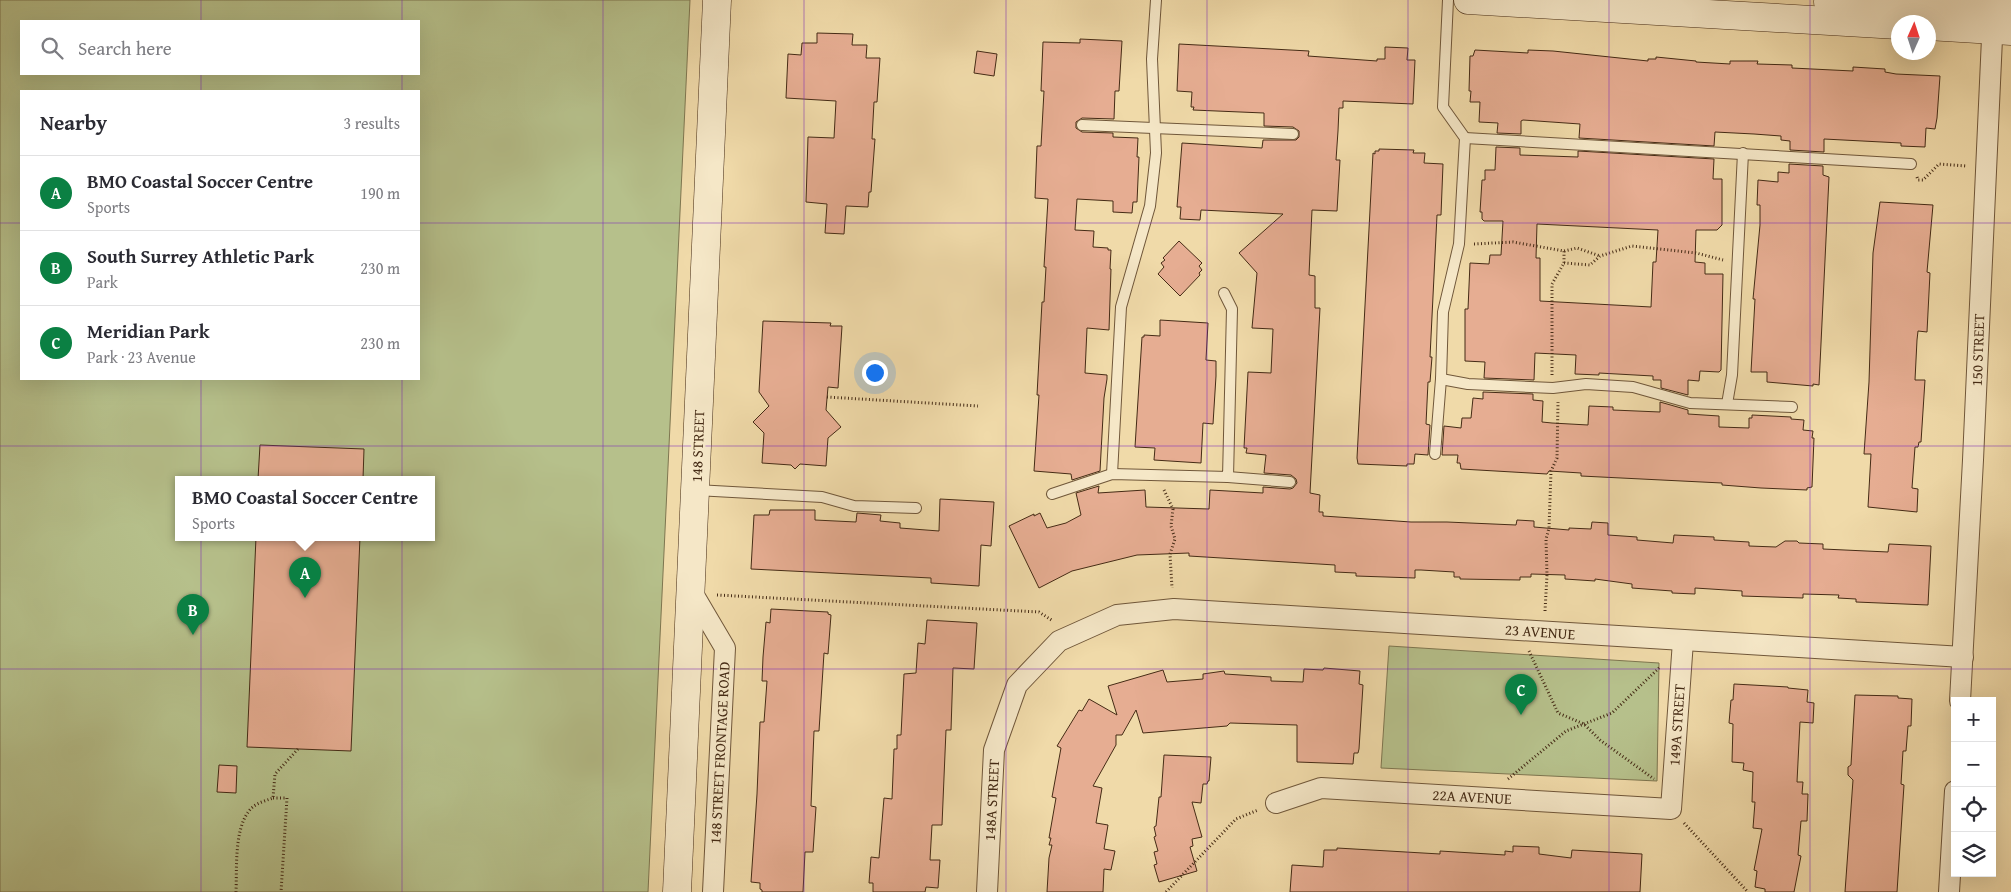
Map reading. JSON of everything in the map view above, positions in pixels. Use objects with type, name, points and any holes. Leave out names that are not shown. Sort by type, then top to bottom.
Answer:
[{"type":"main road","name":"148 STREET","points":[[677,892],[703,593],[696,490],[717,0]]},
{"type":"main road","points":[[1468,0],[1891,25]]},
{"type":"main road","points":[[1774,0],[2000,16]]},
{"type":"main road","points":[[1936,25],[2000,16]]},
{"type":"street","name":"150 STREET","points":[[1960,697],[1986,167],[2000,16]]},
{"type":"street","name":"148 STREET FRONTAGE ROAD","points":[[703,593],[725,648],[713,892]]},
{"type":"street","name":"23 AVENUE","points":[[1116,615],[1174,609],[1963,657]]},
{"type":"street","name":"148A STREET","points":[[987,892],[994,750],[1017,685],[1059,641],[1116,615]]},
{"type":"street","name":"149A STREET","points":[[1671,809],[1683,641]]},
{"type":"street","name":"22A AVENUE","points":[[1276,803],[1322,788],[1671,809]]},
{"type":"street","points":[[1949,892],[1953,832]]},
{"type":"lane","points":[[1112,474],[1121,307],[1150,206],[1156,153],[1152,58],[1156,0]]},
{"type":"lane","points":[[1435,454],[1441,379],[1443,312],[1459,244],[1465,138],[1443,107],[1448,0]]},
{"type":"lane","points":[[1082,125],[1293,134]]},
{"type":"lane","points":[[1465,138],[1911,164]]},
{"type":"lane","points":[[1726,404],[1732,374],[1743,153]]},
{"type":"lane","points":[[1224,293],[1232,309],[1228,477]]},
{"type":"lane","points":[[1441,379],[1468,384],[1553,388],[1586,384],[1633,387],[1690,403],[1792,407]]},
{"type":"lane","points":[[1052,494],[1112,474],[1228,477],[1290,482]]},
{"type":"lane","points":[[696,490],[822,497],[854,506],[916,508]]},
{"type":"path","points":[[1911,164],[1918,180],[1923,180],[1939,164],[1986,167]]},
{"type":"path","points":[[1459,244],[1513,242],[1564,251],[1577,248],[1600,256]]},
{"type":"path","points":[[1564,263],[1590,265],[1600,256],[1632,246],[1696,253],[1738,264]]},
{"type":"path","points":[[1545,612],[1546,540],[1549,528],[1551,471],[1557,458],[1558,398],[1553,388],[1552,284],[1564,263],[1564,251]]},
{"type":"path","points":[[827,397],[978,406]]},
{"type":"path","points":[[1163,475],[1164,490],[1173,509],[1171,526],[1175,539],[1170,554],[1172,588]]},
{"type":"path","points":[[703,593],[1039,612],[1055,623]]},
{"type":"path","points":[[1529,632],[1529,651],[1558,713],[1584,724],[1600,740],[1657,781],[1671,809],[1748,892]]},
{"type":"path","points":[[1487,798],[1566,731],[1612,713],[1661,666],[1683,641]]},
{"type":"path","points":[[273,798],[275,774],[298,749]]},
{"type":"path","points":[[236,892],[239,836],[243,821],[254,806],[273,798],[287,798],[281,892]]},
{"type":"path","points":[[1166,892],[1236,819],[1276,803]]},
{"type":"green space","points":[[0,0],[690,0],[648,892],[0,892]]},
{"type":"green space","points":[[1389,646],[1659,663],[1657,781],[1381,768]]},
{"type":"building","points":[[817,33],[853,34],[852,45],[867,45],[866,58],[880,58],[877,102],[874,102],[872,139],[875,139],[868,207],[846,206],[844,234],[825,233],[827,204],[806,202],[808,137],[834,138],[836,101],[786,98],[788,54],[801,55],[802,43],[817,43]]},
{"type":"building","points":[[1080,39],[1122,41],[1119,91],[1115,91],[1114,119],[1082,118],[1076,122],[1076,128],[1082,132],[1113,133],[1113,137],[1138,138],[1137,157],[1139,157],[1137,202],[1133,202],[1132,213],[1113,212],[1113,201],[1077,199],[1075,230],[1094,231],[1093,247],[1111,250],[1111,269],[1109,330],[1087,328],[1085,373],[1107,375],[1100,471],[1072,480],[1071,474],[1034,471],[1048,199],[1035,198],[1037,146],[1041,146],[1044,91],[1041,91],[1043,42],[1080,43]]},
{"type":"building","points":[[1179,44],[1309,51],[1308,56],[1377,61],[1377,59],[1385,59],[1385,47],[1408,48],[1407,60],[1415,60],[1413,104],[1343,101],[1343,108],[1339,108],[1336,160],[1340,160],[1337,211],[1312,210],[1309,275],[1315,276],[1315,308],[1320,308],[1310,493],[1320,495],[1319,512],[1323,512],[1323,516],[1411,522],[1516,525],[1517,520],[1534,521],[1534,527],[1569,530],[1569,528],[1591,529],[1592,522],[1608,523],[1608,535],[1637,537],[1637,540],[1673,543],[1674,535],[1714,537],[1714,540],[1749,542],[1749,546],[1776,547],[1785,541],[1797,541],[1799,543],[1823,544],[1823,549],[1888,552],[1889,544],[1931,546],[1928,605],[1856,602],[1856,599],[1838,598],[1839,595],[1803,594],[1803,598],[1742,596],[1742,591],[1695,588],[1695,594],[1672,593],[1672,591],[1632,588],[1632,584],[1595,579],[1595,581],[1565,579],[1565,575],[1531,574],[1531,577],[1520,577],[1520,580],[1460,579],[1460,577],[1454,577],[1454,572],[1415,570],[1415,578],[1356,576],[1356,573],[1335,572],[1335,565],[1189,556],[1189,553],[1137,555],[1072,571],[1039,588],[1009,526],[1040,513],[1047,528],[1066,523],[1081,515],[1076,493],[1099,486],[1098,493],[1145,490],[1146,507],[1209,509],[1210,490],[1263,493],[1263,487],[1290,489],[1297,483],[1296,479],[1291,475],[1264,473],[1266,455],[1246,453],[1247,448],[1244,448],[1248,372],[1271,373],[1273,329],[1252,328],[1257,273],[1239,253],[1283,214],[1201,210],[1200,220],[1180,219],[1181,207],[1177,207],[1182,143],[1262,148],[1263,140],[1296,140],[1299,137],[1299,131],[1293,127],[1264,126],[1264,113],[1193,110],[1194,107],[1191,107],[1192,92],[1177,91]]},
{"type":"building","points":[[1475,50],[1528,53],[1528,50],[1553,51],[1648,61],[1648,59],[1656,59],[1656,57],[1730,64],[1730,61],[1758,61],[1757,64],[1792,65],[1792,68],[1853,71],[1853,67],[1885,69],[1885,72],[1896,74],[1940,76],[1937,118],[1935,129],[1926,128],[1925,147],[1901,146],[1901,143],[1824,139],[1824,152],[1790,150],[1790,141],[1781,140],[1781,136],[1754,134],[1715,132],[1714,146],[1579,138],[1580,124],[1523,120],[1521,121],[1521,134],[1497,133],[1498,123],[1479,122],[1480,102],[1470,102],[1470,56],[1473,56]]},
{"type":"building","points":[[977,51],[997,54],[994,76],[974,73]]},
{"type":"building","points":[[1496,147],[1520,148],[1520,155],[1578,157],[1578,151],[1714,159],[1713,179],[1722,179],[1722,225],[1717,230],[1696,230],[1695,262],[1705,263],[1705,274],[1723,274],[1721,370],[1719,372],[1700,371],[1699,381],[1688,380],[1688,395],[1661,388],[1661,380],[1653,380],[1653,376],[1599,373],[1599,375],[1575,374],[1576,355],[1535,353],[1534,380],[1484,378],[1485,362],[1465,361],[1465,309],[1468,309],[1470,263],[1489,264],[1490,255],[1501,255],[1503,221],[1484,221],[1482,219],[1482,212],[1480,212],[1482,180],[1485,180],[1485,170],[1495,170]],"holes":[[[1537,224],[1658,230],[1656,262],[1653,262],[1651,307],[1540,301],[1540,258],[1536,258]]]},
{"type":"building","points":[[1379,149],[1414,150],[1413,153],[1425,153],[1424,163],[1443,164],[1441,215],[1437,215],[1430,357],[1432,357],[1430,382],[1428,382],[1426,424],[1430,425],[1428,455],[1415,454],[1414,464],[1407,464],[1407,466],[1358,464],[1357,458],[1373,153],[1375,154],[1375,151],[1379,151]]},
{"type":"building","points":[[1789,164],[1823,166],[1823,175],[1829,177],[1819,385],[1813,384],[1813,386],[1767,382],[1767,372],[1751,372],[1755,299],[1753,299],[1760,225],[1760,205],[1757,205],[1758,180],[1778,182],[1778,172],[1789,173]]},
{"type":"building","points":[[1880,202],[1933,205],[1927,272],[1930,273],[1927,332],[1918,331],[1917,340],[1915,380],[1925,380],[1921,442],[1919,442],[1918,447],[1915,447],[1912,488],[1918,489],[1917,512],[1868,507],[1871,454],[1864,454],[1869,382],[1873,253]]},
{"type":"building","points":[[1179,241],[1202,263],[1199,266],[1202,270],[1199,273],[1200,275],[1180,296],[1158,274],[1164,267],[1161,263],[1165,260],[1163,258]]},
{"type":"building","points":[[1160,320],[1208,323],[1206,360],[1216,361],[1216,376],[1213,424],[1203,423],[1201,463],[1154,460],[1155,448],[1135,447],[1142,337],[1144,335],[1160,336]]},
{"type":"building","points":[[763,321],[831,323],[830,326],[842,326],[838,388],[828,387],[826,410],[841,427],[828,438],[826,466],[800,464],[795,469],[791,465],[762,463],[764,433],[753,422],[769,406],[759,392]]},
{"type":"building","points":[[1483,392],[1533,394],[1533,400],[1543,401],[1542,422],[1552,423],[1588,425],[1589,406],[1613,407],[1613,410],[1660,412],[1660,402],[1688,410],[1688,414],[1719,416],[1719,427],[1749,428],[1749,418],[1752,418],[1752,415],[1791,417],[1791,419],[1804,420],[1803,430],[1813,431],[1812,438],[1814,438],[1812,487],[1807,488],[1807,490],[1761,488],[1722,485],[1722,483],[1581,476],[1581,473],[1549,471],[1547,474],[1461,469],[1460,463],[1457,463],[1458,455],[1442,455],[1444,426],[1461,428],[1462,418],[1471,418],[1473,398],[1483,399]]},
{"type":"building","points":[[260,445],[364,449],[363,476],[258,476]]},
{"type":"building","points":[[940,499],[994,502],[991,546],[981,545],[979,586],[931,583],[931,578],[751,569],[754,515],[769,515],[770,510],[815,510],[815,520],[856,522],[857,513],[881,515],[880,521],[900,523],[900,528],[939,531]]},
{"type":"building","points":[[256,541],[360,541],[351,751],[247,747]]},
{"type":"building","points":[[771,609],[828,612],[831,615],[828,654],[824,653],[819,731],[814,731],[811,806],[816,807],[813,852],[805,852],[803,892],[762,892],[760,883],[751,882],[760,722],[764,722],[767,681],[762,681],[763,657],[766,622],[770,623]]},
{"type":"building","points":[[927,620],[977,623],[974,669],[953,668],[951,730],[946,730],[942,825],[932,825],[930,860],[940,860],[938,888],[926,887],[925,892],[873,892],[873,883],[869,883],[871,857],[879,858],[884,798],[892,799],[894,749],[897,749],[897,735],[901,735],[904,674],[916,673],[918,643],[925,644]]},
{"type":"building","points":[[1324,668],[1360,671],[1359,684],[1363,685],[1359,749],[1358,753],[1354,753],[1353,764],[1297,762],[1297,725],[1230,723],[1227,726],[1143,733],[1136,710],[1122,735],[1116,735],[1116,745],[1093,786],[1102,788],[1096,823],[1108,825],[1104,849],[1115,851],[1111,870],[1104,869],[1103,892],[1047,892],[1049,858],[1052,845],[1049,845],[1051,838],[1049,838],[1056,798],[1052,797],[1061,748],[1057,746],[1079,710],[1082,711],[1089,699],[1117,715],[1108,686],[1163,670],[1167,682],[1203,679],[1203,674],[1224,671],[1225,674],[1271,677],[1271,681],[1303,682],[1304,669],[1323,670]]},
{"type":"building","points":[[1734,684],[1808,690],[1807,702],[1814,703],[1813,723],[1800,722],[1797,782],[1803,782],[1802,794],[1808,794],[1807,821],[1801,821],[1798,855],[1801,856],[1794,892],[1765,892],[1765,889],[1755,887],[1757,871],[1754,870],[1762,829],[1753,828],[1755,802],[1752,802],[1753,772],[1743,770],[1744,763],[1732,762],[1733,724],[1729,723]]},
{"type":"building","points":[[1855,695],[1898,696],[1898,698],[1912,699],[1911,726],[1908,726],[1906,751],[1903,751],[1901,784],[1904,785],[1897,892],[1845,892],[1853,780],[1848,775],[1848,767],[1851,765]]},
{"type":"building","points":[[1164,755],[1211,757],[1209,781],[1207,784],[1203,784],[1201,803],[1192,802],[1202,837],[1192,839],[1193,846],[1190,847],[1197,871],[1159,882],[1154,865],[1157,864],[1154,852],[1158,851],[1154,837],[1156,836],[1154,827],[1156,826],[1159,797],[1161,797]]},
{"type":"building","points":[[219,765],[237,766],[236,793],[217,792]]},
{"type":"building","points":[[1513,846],[1539,847],[1539,854],[1571,858],[1572,850],[1642,854],[1640,892],[1290,892],[1292,865],[1323,867],[1324,850],[1337,850],[1337,848],[1440,854],[1440,851],[1505,855],[1505,851],[1513,852]]},
{"type":"place","name":"BMO Coastal Soccer Centre","points":[[305,598]]},
{"type":"place","name":"South Surrey Athletic Park","points":[[193,635]]},
{"type":"place","name":"Meridian Park","points":[[1521,715]]}]
